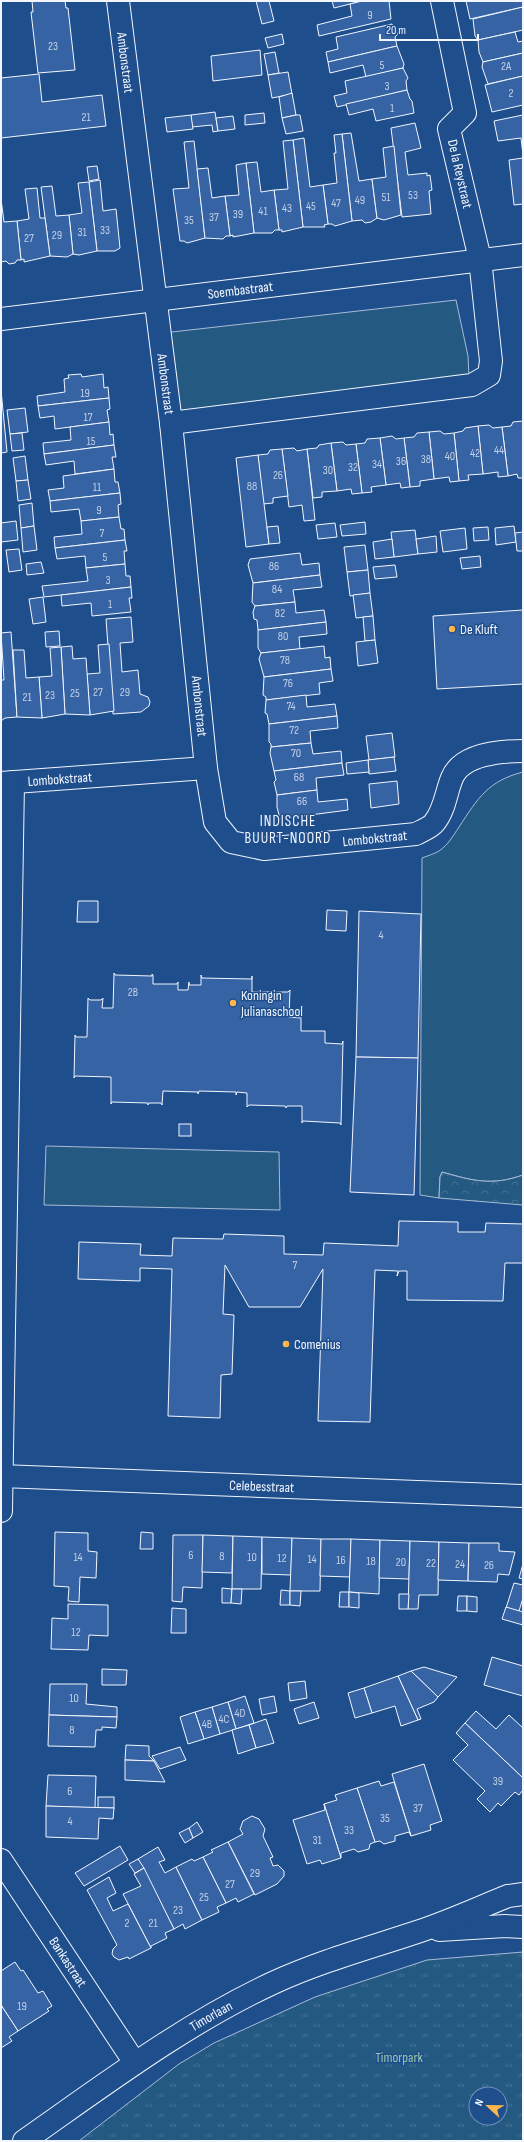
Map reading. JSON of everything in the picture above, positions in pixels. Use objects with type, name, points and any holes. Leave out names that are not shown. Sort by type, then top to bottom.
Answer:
[{"type":"street","name":"Ambonstraat","points":[[118,1],[171,423],[206,768]]},
{"type":"street","name":"De la Reystraat","points":[[442,1],[465,114],[449,129],[480,260]]},
{"type":"street","name":"Soembastraat","points":[[1,319],[523,255]]},
{"type":"street","points":[[171,423],[472,385],[489,375],[491,361],[480,260]]},
{"type":"street","name":"Lombokstraat","points":[[7,783],[206,768],[215,822],[231,842],[264,849],[416,834],[434,824],[447,797],[452,776],[461,766],[474,758],[523,751]]},
{"type":"street","points":[[1,1512],[7,783]]},
{"type":"street","name":"Celebesstraat","points":[[2,1476],[523,1496]]},
{"type":"street","name":"Bankastraat","points":[[1,1860],[135,2063]]},
{"type":"street","name":"Timorlaan","points":[[24,2141],[135,2063],[216,2013],[274,1982],[320,1963],[418,1932],[508,1896],[523,1894]]},
{"type":"street","name":"Timorlaan","points":[[418,1932],[505,1926],[523,1927]]},
{"type":"green space","points":[[456,300],[468,356],[469,377],[172,416],[163,333]]},
{"type":"green space","points":[[523,772],[523,1175],[502,1180],[482,1181],[463,1178],[442,1172],[440,1177],[439,1198],[420,1195],[422,858],[437,852],[445,846],[478,799],[492,786],[501,780]]},
{"type":"green space","points":[[46,1146],[279,1152],[280,1210],[44,1205]]},
{"type":"green space","points":[[442,1172],[463,1178],[482,1181],[502,1180],[523,1175],[523,1205],[439,1198],[440,1177]]},
{"type":"green space","name":"Timorpark","points":[[523,1952],[523,2141],[79,2141],[179,2064],[214,2043],[315,1997],[427,1960]]},
{"type":"building","points":[[32,1],[65,1],[66,8],[68,8],[75,70],[38,73],[31,12],[33,12]]},
{"type":"building","points":[[256,1],[269,1],[274,21],[262,24]]},
{"type":"building","points":[[332,1],[362,1],[334,8]]},
{"type":"building","points":[[362,1],[389,1],[391,19],[319,36],[317,25],[352,16],[350,4]]},
{"type":"building","points":[[466,1],[523,1],[523,7],[470,19]]},
{"type":"building","points":[[523,7],[523,30],[478,40],[475,36],[473,19]]},
{"type":"building","points":[[392,24],[398,34],[395,37],[397,46],[328,62],[326,52],[338,49],[336,37]]},
{"type":"building","points":[[515,32],[518,42],[523,41],[523,53],[483,62],[479,52],[478,40]]},
{"type":"building","points":[[282,34],[284,44],[268,48],[265,38]]},
{"type":"building","points":[[397,46],[404,64],[403,68],[366,77],[363,65],[330,73],[328,62]]},
{"type":"building","points":[[260,50],[262,75],[213,81],[211,56]]},
{"type":"building","points":[[275,52],[279,73],[268,75],[264,54]]},
{"type":"building","points":[[523,53],[523,76],[488,84],[482,67],[483,62]]},
{"type":"building","points":[[403,68],[408,78],[406,81],[407,90],[337,107],[334,96],[347,93],[345,81]]},
{"type":"building","points":[[288,72],[292,94],[272,98],[268,75]]},
{"type":"building","points":[[39,74],[42,102],[102,95],[106,126],[1,138],[1,78]]},
{"type":"building","points":[[523,76],[523,105],[492,112],[485,85]]},
{"type":"building","points":[[407,90],[412,101],[414,113],[376,121],[373,109],[349,115],[346,104]]},
{"type":"building","points":[[292,93],[296,115],[282,118],[279,97]]},
{"type":"building","points":[[215,112],[218,131],[213,132],[212,125],[192,127],[191,115]]},
{"type":"building","points":[[264,113],[265,123],[245,125],[245,115]]},
{"type":"building","points":[[191,115],[193,129],[167,132],[165,118]]},
{"type":"building","points":[[300,115],[303,131],[286,134],[282,118]]},
{"type":"building","points":[[523,115],[523,155],[521,138],[498,141],[494,121]]},
{"type":"building","points":[[233,116],[235,129],[218,131],[216,118]]},
{"type":"building","points":[[415,123],[421,148],[405,152],[408,175],[427,173],[427,176],[430,175],[432,190],[429,191],[431,214],[402,217],[391,128]]},
{"type":"building","points":[[351,133],[359,181],[372,179],[377,218],[371,222],[365,223],[362,220],[352,221],[342,134]]},
{"type":"building","points":[[342,134],[352,221],[335,226],[328,224],[323,185],[337,183],[334,135]]},
{"type":"building","points":[[304,138],[310,187],[323,185],[328,224],[324,225],[325,227],[303,227],[293,140]]},
{"type":"building","points":[[293,140],[303,227],[282,232],[282,230],[279,230],[274,190],[288,189],[283,141]]},
{"type":"building","points":[[194,141],[205,238],[187,243],[180,241],[173,189],[189,188],[184,142]]},
{"type":"building","points":[[394,146],[401,215],[384,220],[377,218],[372,179],[386,177],[383,148]]},
{"type":"building","points":[[523,158],[523,204],[514,205],[509,160]]},
{"type":"building","points":[[257,162],[261,192],[274,190],[279,230],[275,230],[272,233],[254,233],[246,163]]},
{"type":"building","points":[[246,163],[254,233],[233,237],[233,235],[230,236],[225,196],[239,195],[236,165]]},
{"type":"building","points":[[97,166],[99,179],[89,181],[87,167]]},
{"type":"building","points":[[208,168],[212,198],[225,196],[230,236],[226,236],[223,239],[205,238],[197,169]]},
{"type":"building","points":[[100,180],[103,211],[116,209],[120,248],[115,251],[97,251],[89,182]]},
{"type":"building","points":[[89,182],[97,251],[79,255],[73,254],[69,215],[82,213],[78,183]]},
{"type":"building","points":[[52,186],[56,216],[69,215],[73,254],[67,257],[50,256],[41,187]]},
{"type":"building","points":[[37,188],[40,218],[45,218],[50,256],[24,262],[24,259],[21,260],[17,221],[29,219],[25,189]]},
{"type":"building","points":[[1,199],[4,222],[17,221],[21,260],[17,260],[15,263],[9,264],[6,261],[1,262]]},
{"type":"building","points":[[81,374],[82,377],[103,374],[104,388],[108,387],[109,398],[38,406],[37,396],[65,392],[64,379],[69,378],[68,375]]},
{"type":"building","points":[[1,390],[7,452],[1,453]]},
{"type":"building","points":[[109,398],[110,409],[107,410],[109,422],[55,429],[54,416],[40,418],[38,406]]},
{"type":"building","points":[[25,408],[28,432],[10,434],[7,410]]},
{"type":"building","points":[[523,421],[523,478],[518,478],[517,474],[508,476],[502,427],[511,426],[513,422]]},
{"type":"building","points":[[109,422],[110,435],[113,434],[114,445],[44,454],[43,443],[71,440],[70,427]]},
{"type":"building","points":[[489,425],[493,428],[502,427],[508,476],[498,477],[498,472],[483,474],[478,426]]},
{"type":"building","points":[[478,426],[483,474],[468,475],[469,480],[459,481],[454,433],[463,431],[465,428]]},
{"type":"building","points":[[440,431],[444,434],[454,433],[459,481],[450,482],[449,477],[434,479],[429,432]]},
{"type":"building","points":[[429,432],[434,479],[420,481],[420,486],[410,487],[404,438],[414,437],[417,433]]},
{"type":"building","points":[[22,433],[24,450],[12,451],[10,434]]},
{"type":"building","points":[[392,436],[396,439],[404,438],[410,487],[401,488],[400,483],[386,485],[380,438]]},
{"type":"building","points":[[380,438],[386,485],[371,487],[372,492],[362,493],[356,444],[365,443],[367,439]]},
{"type":"building","points":[[343,442],[346,445],[356,444],[362,493],[352,494],[351,489],[337,491],[331,443]]},
{"type":"building","points":[[331,443],[337,491],[322,492],[322,497],[313,498],[307,449],[317,448],[319,445]]},
{"type":"building","points":[[114,445],[116,457],[112,457],[114,469],[75,474],[74,461],[46,465],[44,454]]},
{"type":"building","points":[[294,448],[297,451],[307,449],[315,520],[304,521],[302,505],[289,507],[282,449]]},
{"type":"building","points":[[282,449],[288,496],[273,498],[273,503],[263,504],[258,455],[268,454],[270,450]]},
{"type":"building","points":[[258,455],[269,544],[246,547],[236,458]]},
{"type":"building","points":[[25,456],[28,480],[16,481],[13,458]]},
{"type":"building","points":[[114,469],[115,482],[118,482],[120,493],[50,501],[48,490],[64,488],[63,476]]},
{"type":"building","points":[[28,480],[31,499],[18,501],[16,481]]},
{"type":"building","points":[[120,493],[121,504],[118,505],[119,517],[81,521],[79,509],[51,512],[50,501]]},
{"type":"building","points":[[32,503],[34,526],[21,528],[19,505]]},
{"type":"building","points":[[119,517],[121,529],[124,529],[125,540],[55,548],[54,537],[82,534],[81,521]]},
{"type":"building","points":[[16,521],[18,540],[1,542],[1,523]]},
{"type":"building","points":[[365,522],[366,534],[342,536],[340,525]]},
{"type":"building","points":[[335,523],[337,537],[318,539],[316,525]]},
{"type":"building","points":[[34,526],[37,550],[23,552],[21,528]]},
{"type":"building","points":[[278,526],[280,543],[269,544],[267,527]]},
{"type":"building","points":[[514,526],[516,542],[496,545],[495,528]]},
{"type":"building","points":[[488,527],[489,540],[474,541],[473,528]]},
{"type":"building","points":[[465,528],[467,549],[443,552],[440,531]]},
{"type":"building","points":[[415,530],[418,554],[394,557],[391,532]]},
{"type":"building","points":[[523,532],[523,551],[517,551],[515,533]]},
{"type":"building","points":[[436,536],[437,552],[418,554],[416,539]]},
{"type":"building","points":[[392,539],[394,557],[375,559],[373,542]]},
{"type":"building","points":[[125,540],[127,551],[124,551],[125,564],[86,568],[85,556],[57,559],[55,548]]},
{"type":"building","points":[[365,545],[368,570],[347,572],[344,547]]},
{"type":"building","points":[[19,549],[22,570],[9,572],[6,550]]},
{"type":"building","points":[[300,553],[302,565],[319,563],[320,575],[253,583],[248,565],[250,559]]},
{"type":"building","points":[[480,556],[481,567],[462,569],[460,558]]},
{"type":"building","points":[[41,562],[44,573],[27,575],[26,564]]},
{"type":"building","points":[[125,564],[126,576],[130,576],[131,587],[44,597],[42,586],[88,581],[86,568]]},
{"type":"building","points":[[395,565],[397,577],[375,579],[373,567]]},
{"type":"building","points":[[368,570],[370,593],[350,596],[347,572]]},
{"type":"building","points":[[320,575],[322,587],[293,590],[295,602],[255,606],[252,602],[253,583]]},
{"type":"building","points":[[131,587],[132,598],[129,598],[131,612],[92,616],[91,603],[62,606],[61,595]]},
{"type":"building","points":[[370,593],[373,616],[356,618],[353,595]]},
{"type":"building","points":[[43,597],[46,622],[33,624],[29,599]]},
{"type":"building","points":[[295,602],[296,613],[324,610],[326,622],[258,630],[257,620],[254,619],[253,612],[255,606]]},
{"type":"building","points":[[523,610],[523,684],[437,689],[433,616]]},
{"type":"building","points":[[373,616],[375,640],[365,641],[363,617]]},
{"type":"building","points":[[131,617],[133,642],[120,643],[122,672],[138,670],[140,694],[148,697],[150,702],[149,706],[141,712],[113,714],[106,619]]},
{"type":"building","points":[[326,622],[327,634],[299,637],[300,649],[261,653],[258,648],[258,630]]},
{"type":"building","points":[[59,631],[60,646],[46,647],[45,632]]},
{"type":"building","points":[[11,632],[17,717],[5,718],[1,721],[1,680],[4,680],[1,633]]},
{"type":"building","points":[[375,640],[378,663],[358,666],[356,642]]},
{"type":"building","points":[[109,644],[114,711],[90,715],[87,674],[100,673],[98,645]]},
{"type":"building","points":[[72,646],[73,659],[86,658],[90,715],[65,714],[61,647]]},
{"type":"building","points":[[324,646],[325,658],[330,657],[331,669],[264,677],[259,659],[261,653]]},
{"type":"building","points":[[61,647],[65,714],[42,718],[39,677],[52,676],[50,648]]},
{"type":"building","points":[[13,650],[24,650],[26,678],[39,677],[42,718],[17,717]]},
{"type":"building","points":[[331,669],[333,681],[319,683],[320,694],[266,700],[266,697],[263,695],[264,677]]},
{"type":"building","points":[[306,695],[307,707],[335,704],[337,716],[269,724],[267,714],[265,713],[266,700]]},
{"type":"building","points":[[337,716],[338,728],[310,731],[311,743],[271,747],[269,742],[269,724]]},
{"type":"building","points":[[392,733],[395,757],[369,760],[366,736]]},
{"type":"building","points":[[311,743],[313,754],[341,751],[342,763],[274,771],[270,753],[271,747]]},
{"type":"building","points":[[394,757],[396,771],[369,774],[368,760]]},
{"type":"building","points":[[368,760],[369,772],[347,774],[346,763]]},
{"type":"building","points":[[342,763],[344,775],[316,778],[317,790],[277,795],[274,782],[276,780],[274,771]]},
{"type":"building","points":[[397,781],[399,804],[371,808],[369,784]]},
{"type":"building","points":[[317,790],[318,802],[347,799],[348,810],[280,819],[277,807],[277,795]]},
{"type":"building","points":[[78,901],[98,901],[98,922],[77,922]]},
{"type":"building","points":[[327,910],[347,911],[346,931],[326,930]]},
{"type":"building","points":[[359,911],[421,914],[418,1058],[356,1057]]},
{"type":"building","points":[[114,973],[115,975],[152,976],[152,974],[153,984],[177,984],[178,982],[178,990],[188,990],[189,982],[189,985],[201,985],[201,975],[202,978],[252,979],[252,992],[288,992],[290,990],[289,1017],[300,1018],[301,1016],[301,1031],[325,1031],[325,1043],[342,1044],[343,1041],[341,1125],[340,1123],[303,1121],[302,1123],[302,1106],[287,1106],[286,1108],[285,1106],[249,1105],[247,1107],[247,1093],[237,1092],[236,1095],[236,1092],[199,1091],[198,1094],[198,1092],[163,1091],[162,1105],[161,1103],[149,1103],[148,1105],[148,1103],[112,1102],[111,1104],[111,1077],[75,1076],[74,1078],[75,1035],[76,1037],[87,1037],[88,998],[90,1000],[101,1000],[103,998],[102,1008],[113,1008]]},
{"type":"building","points":[[356,1057],[418,1058],[414,1195],[350,1192]]},
{"type":"building","points":[[179,1124],[191,1124],[191,1136],[179,1136]]},
{"type":"building","points":[[399,1221],[458,1222],[458,1232],[485,1232],[486,1223],[523,1224],[523,1263],[505,1263],[503,1301],[407,1300],[407,1271],[399,1271],[397,1276],[398,1271],[375,1270],[370,1422],[318,1421],[323,1269],[300,1307],[249,1307],[225,1265],[223,1314],[234,1315],[232,1374],[221,1375],[220,1418],[168,1416],[172,1269],[140,1268],[140,1281],[78,1279],[79,1242],[141,1244],[140,1255],[172,1256],[173,1238],[223,1239],[224,1234],[284,1236],[284,1254],[323,1255],[324,1243],[398,1246]]},
{"type":"building","points":[[55,1532],[88,1533],[88,1551],[97,1552],[96,1578],[80,1577],[79,1602],[68,1601],[69,1587],[54,1586]]},
{"type":"building","points":[[141,1532],[153,1533],[153,1549],[140,1549]]},
{"type":"building","points":[[173,1535],[203,1535],[202,1588],[183,1587],[182,1602],[172,1601]]},
{"type":"building","points":[[203,1535],[233,1536],[232,1573],[202,1572]]},
{"type":"building","points":[[233,1536],[262,1537],[261,1589],[232,1589]]},
{"type":"building","points":[[262,1537],[292,1538],[291,1575],[262,1574]]},
{"type":"building","points":[[292,1538],[321,1539],[320,1591],[290,1591]]},
{"type":"building","points":[[321,1539],[351,1539],[350,1577],[320,1576]]},
{"type":"building","points":[[351,1539],[380,1540],[379,1594],[349,1592]]},
{"type":"building","points":[[380,1540],[410,1541],[409,1579],[379,1578]]},
{"type":"building","points":[[410,1541],[439,1542],[438,1595],[419,1595],[418,1609],[408,1609]]},
{"type":"building","points":[[439,1542],[469,1543],[468,1581],[438,1580]]},
{"type":"building","points":[[469,1543],[499,1543],[499,1551],[515,1552],[509,1575],[498,1574],[497,1582],[468,1581]]},
{"type":"building","points":[[523,1564],[523,1579],[519,1578]]},
{"type":"building","points":[[514,1583],[523,1585],[523,1598],[519,1611],[506,1608]]},
{"type":"building","points":[[222,1588],[232,1589],[231,1603],[222,1603]]},
{"type":"building","points":[[232,1589],[242,1589],[241,1604],[231,1603]]},
{"type":"building","points":[[281,1590],[290,1591],[290,1605],[280,1605]]},
{"type":"building","points":[[290,1591],[301,1591],[300,1606],[290,1605]]},
{"type":"building","points":[[340,1592],[349,1592],[349,1607],[339,1607]]},
{"type":"building","points":[[349,1592],[359,1593],[359,1608],[349,1607]]},
{"type":"building","points":[[399,1594],[409,1594],[408,1609],[399,1609]]},
{"type":"building","points":[[458,1596],[467,1596],[467,1611],[457,1611]]},
{"type":"building","points":[[467,1596],[477,1597],[477,1612],[467,1611]]},
{"type":"building","points":[[68,1604],[108,1605],[108,1636],[89,1635],[88,1650],[51,1649],[52,1618],[68,1619]]},
{"type":"building","points":[[506,1607],[523,1612],[523,1625],[502,1619]]},
{"type":"building","points":[[172,1608],[186,1609],[186,1633],[171,1633]]},
{"type":"building","points":[[492,1657],[523,1666],[523,1696],[484,1685]]},
{"type":"building","points":[[424,1667],[457,1677],[438,1697],[411,1671]]},
{"type":"building","points":[[102,1669],[127,1670],[126,1685],[102,1685]]},
{"type":"building","points":[[411,1671],[438,1697],[434,1702],[417,1709],[421,1719],[418,1720],[398,1676]]},
{"type":"building","points":[[398,1676],[418,1720],[401,1726],[395,1706],[372,1713],[364,1688]]},
{"type":"building","points":[[305,1681],[307,1698],[290,1701],[288,1683]]},
{"type":"building","points":[[50,1684],[87,1684],[86,1704],[117,1707],[117,1717],[49,1715]]},
{"type":"building","points":[[364,1688],[372,1713],[355,1718],[348,1693]]},
{"type":"building","points":[[245,1696],[254,1723],[236,1729],[228,1702]]},
{"type":"building","points":[[274,1696],[277,1712],[262,1715],[259,1699]]},
{"type":"building","points":[[228,1702],[236,1729],[220,1734],[212,1707]]},
{"type":"building","points":[[314,1702],[319,1718],[299,1724],[294,1709]]},
{"type":"building","points":[[212,1707],[220,1734],[204,1739],[195,1712]]},
{"type":"building","points":[[476,1711],[496,1729],[509,1715],[523,1728],[523,1778],[465,1723]]},
{"type":"building","points":[[195,1712],[204,1739],[188,1744],[180,1717]]},
{"type":"building","points":[[49,1715],[117,1717],[116,1728],[102,1727],[102,1730],[96,1730],[95,1747],[48,1746]]},
{"type":"building","points":[[266,1719],[274,1743],[256,1748],[249,1725]]},
{"type":"building","points":[[465,1723],[523,1778],[523,1790],[519,1795],[515,1792],[501,1806],[498,1803],[490,1812],[477,1799],[485,1791],[453,1760],[468,1745],[456,1733]]},
{"type":"building","points":[[249,1725],[256,1748],[238,1754],[232,1730]]},
{"type":"building","points":[[126,1745],[149,1746],[149,1756],[154,1761],[125,1760]]},
{"type":"building","points":[[180,1747],[186,1760],[160,1769],[152,1756]]},
{"type":"building","points":[[125,1760],[154,1761],[165,1782],[125,1780]]},
{"type":"building","points":[[424,1764],[442,1821],[430,1825],[431,1830],[411,1836],[392,1774]]},
{"type":"building","points":[[48,1775],[96,1776],[95,1808],[46,1806]]},
{"type":"building","points":[[379,1781],[381,1786],[394,1782],[411,1836],[409,1832],[395,1836],[395,1841],[384,1844],[380,1841],[375,1842],[357,1788]]},
{"type":"building","points":[[357,1788],[375,1842],[370,1844],[369,1849],[358,1852],[354,1849],[341,1853],[341,1858],[324,1804],[337,1800],[335,1795]]},
{"type":"building","points":[[98,1797],[114,1797],[114,1808],[98,1808]]},
{"type":"building","points":[[324,1804],[341,1858],[322,1864],[320,1860],[307,1864],[293,1820],[325,1810]]},
{"type":"building","points":[[46,1806],[114,1808],[113,1819],[99,1818],[98,1839],[46,1837]]},
{"type":"building","points":[[252,1816],[259,1819],[265,1829],[263,1836],[273,1857],[270,1858],[273,1866],[278,1865],[284,1871],[284,1876],[277,1884],[255,1895],[228,1842],[243,1834],[240,1829],[243,1821]]},
{"type":"building","points":[[197,1822],[203,1832],[193,1838],[189,1828]]},
{"type":"building","points":[[189,1828],[193,1838],[185,1843],[179,1833]]},
{"type":"building","points":[[228,1842],[254,1894],[238,1902],[236,1898],[226,1903],[203,1857],[213,1852],[211,1850]]},
{"type":"building","points":[[120,1846],[128,1860],[84,1886],[75,1873]]},
{"type":"building","points":[[158,1847],[165,1860],[159,1862],[165,1873],[176,1867],[202,1920],[185,1929],[183,1924],[174,1929],[138,1859]]},
{"type":"building","points":[[203,1857],[226,1903],[217,1907],[219,1912],[202,1920],[176,1867],[192,1859],[194,1861]]},
{"type":"building","points":[[138,1859],[144,1868],[135,1873],[129,1864]]},
{"type":"building","points":[[144,1868],[174,1929],[165,1933],[167,1938],[151,1946],[151,1948],[123,1894],[141,1886],[134,1874]]},
{"type":"building","points":[[109,1877],[116,1893],[107,1898],[113,1911],[128,1904],[151,1948],[129,1959],[128,1957],[119,1960],[112,1954],[113,1949],[117,1945],[87,1890]]},
{"type":"building","points":[[15,1962],[21,1971],[23,1970],[38,1993],[43,1991],[52,2006],[47,2009],[49,2011],[18,2031],[1,2005],[1,1971]]},
{"type":"building","points":[[1,2005],[18,2031],[9,2037],[12,2041],[1,2048]]},
{"type":"place","name":"De Kluft","points":[[452,629]]},
{"type":"place","name":"Koningin Julianaschool","points":[[233,1003]]},
{"type":"place","name":"Comenius","points":[[286,1344]]},
{"type":"district","name":"INDISCHE BUURT-NOORD","points":[[288,830]]}]
